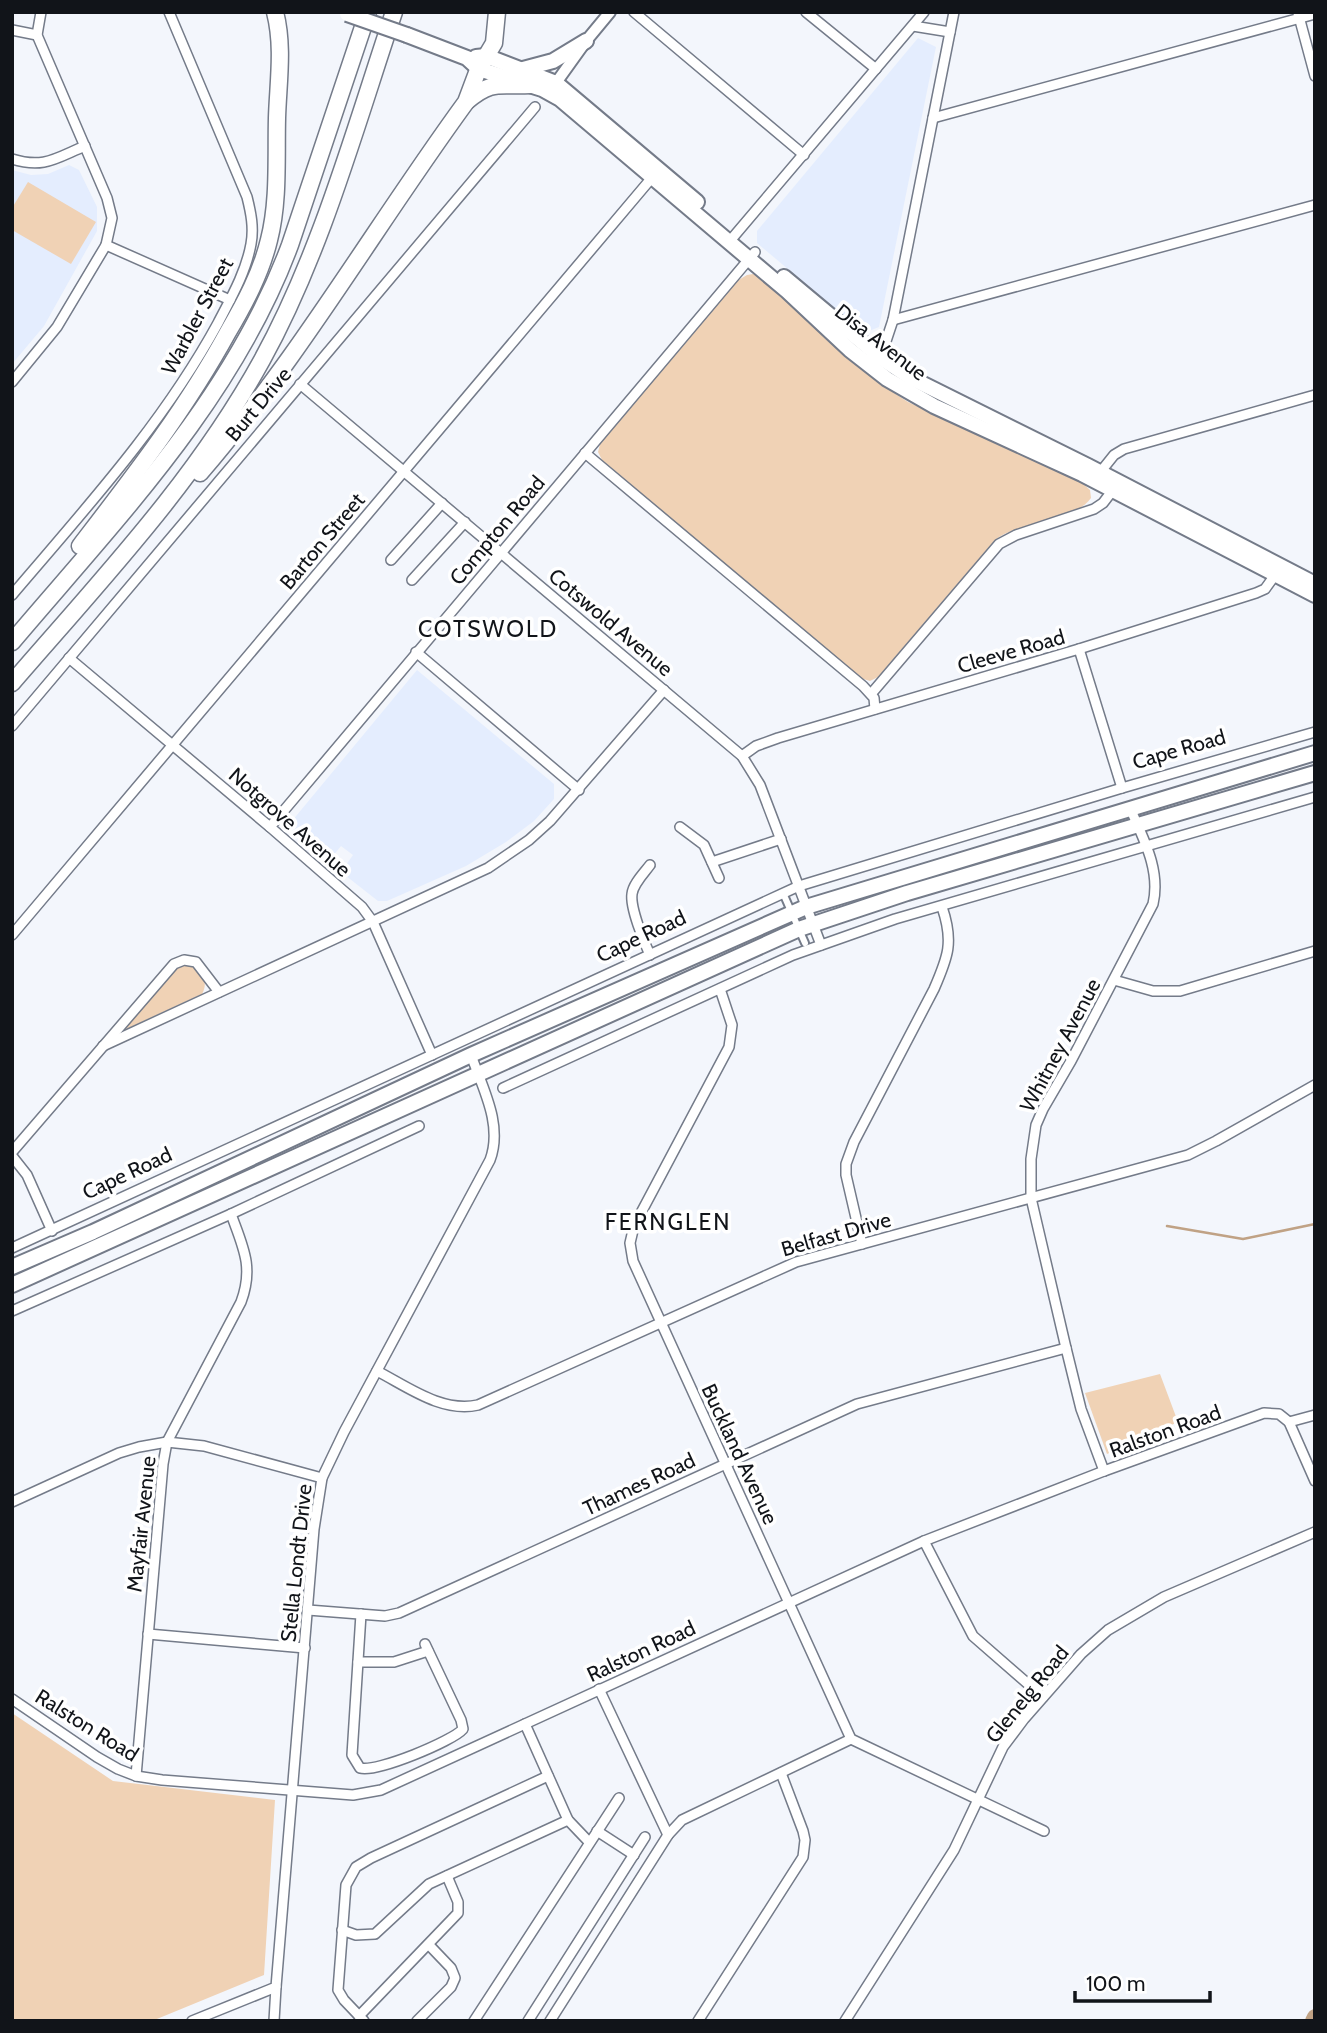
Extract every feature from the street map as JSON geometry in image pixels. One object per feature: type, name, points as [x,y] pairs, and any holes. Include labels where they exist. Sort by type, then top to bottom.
[{"type":"highway","points":[[275,12],[280,44]]},
{"type":"highway","points":[[12,640],[166,432],[218,351],[253,285],[267,248],[273,219],[280,44],[287,12]]},
{"type":"highway","points":[[12,640],[165,462],[204,408],[248,337],[290,244],[368,12]]},
{"type":"highway","points":[[12,683],[170,500],[245,389],[287,311],[314,245],[394,12]]},
{"type":"highway","points":[[466,102],[478,61],[496,38],[497,12]]},
{"type":"highway","points":[[170,500],[183,493],[264,394],[466,102],[478,92],[492,86],[530,85]]},
{"type":"main road","name":"Disa Avenue","points":[[345,13],[478,61],[530,85],[553,88]]},
{"type":"main road","points":[[523,69],[553,61],[586,41]]},
{"type":"main road","name":"Disa Avenue","points":[[478,61],[523,69],[553,88],[733,238],[877,363],[911,378],[1279,570],[1315,583]]},
{"type":"main road","name":"Disa Avenue","points":[[1279,570],[1315,595]]},
{"type":"main road","name":"Cape Road","points":[[12,1267],[471,1055],[806,907],[1315,753]]},
{"type":"main road","points":[[12,1285],[478,1075],[806,932],[907,893],[1315,773]]},
{"type":"main road","points":[[59,1247],[66,1262]]},
{"type":"street","points":[[12,382],[57,327],[106,245],[112,224],[111,209],[37,35],[41,12]]},
{"type":"street","name":"Warbler Street","points":[[12,595],[141,441],[185,379],[230,300],[246,265],[251,244],[250,209],[242,184],[169,12]]},
{"type":"street","points":[[553,88],[610,12]]},
{"type":"street","points":[[634,12],[804,155]]},
{"type":"street","points":[[806,12],[876,69]]},
{"type":"street","points":[[733,238],[925,12]]},
{"type":"street","points":[[877,363],[893,320],[954,12]]},
{"type":"street","points":[[933,118],[1298,15],[1315,14]]},
{"type":"street","points":[[1298,15],[1315,76]]},
{"type":"street","points":[[913,26],[950,32]]},
{"type":"street","points":[[12,30],[37,35]]},
{"type":"street","name":"Burt Drive","points":[[12,726],[535,107]]},
{"type":"street","points":[[12,159],[43,163],[85,146]]},
{"type":"street","name":"Barton Street","points":[[12,935],[655,173]]},
{"type":"street","points":[[893,320],[1315,205]]},
{"type":"street","points":[[106,245],[230,300]]},
{"type":"street","name":"Compton Road","points":[[271,827],[752,256]]},
{"type":"street","name":"Cotswold Avenue","points":[[300,384],[742,755],[760,785],[799,886],[806,907],[806,932],[821,945]]},
{"type":"street","points":[[1097,476],[1114,455],[1138,443],[1315,395]]},
{"type":"street","points":[[585,453],[871,694],[875,709]]},
{"type":"street","points":[[871,694],[999,544],[1016,535],[1088,512],[1103,503],[1116,486]]},
{"type":"street","points":[[391,560],[442,503]]},
{"type":"street","points":[[412,580],[465,522]]},
{"type":"street","name":"Cleeve Road","points":[[742,755],[763,743],[1256,593],[1265,589],[1279,570]]},
{"type":"street","points":[[1079,649],[1122,788]]},
{"type":"street","points":[[416,652],[579,790]]},
{"type":"street","name":"Notgrove Avenue","points":[[69,658],[362,907],[373,922],[432,1055]]},
{"type":"street","points":[[103,1046],[467,880],[499,862],[550,821],[664,690]]},
{"type":"street","name":"Cape Road","points":[[12,1248],[799,886],[1315,732]]},
{"type":"street","points":[[503,1088],[793,955],[895,919],[1315,797]]},
{"type":"street","name":"Whitney Avenue","points":[[1104,1471],[1081,1409],[1066,1348],[1031,1198],[1031,1159],[1036,1125],[1043,1109],[1153,904],[1156,882],[1146,847],[1130,808]]},
{"type":"street","points":[[680,827],[702,842],[719,878]]},
{"type":"street","points":[[712,862],[781,839]]},
{"type":"street","points":[[650,865],[634,888],[632,897],[639,931],[650,955]]},
{"type":"street","points":[[783,893],[792,914],[806,932]]},
{"type":"street","points":[[862,1244],[846,1175],[846,1164],[854,1142],[944,965],[950,941],[942,907]]},
{"type":"street","points":[[1114,980],[1153,991],[1180,991],[1315,951]]},
{"type":"street","points":[[52,1231],[27,1175],[12,1154],[169,968],[179,961],[196,962],[219,992]]},
{"type":"street","name":"Buckland Avenue","points":[[720,989],[732,1025],[729,1047],[631,1234],[630,1251],[724,1464],[851,1739]]},
{"type":"street","name":"Stella Londt Drive","points":[[274,2021],[314,1530],[322,1478],[494,1152],[492,1117],[471,1055]]},
{"type":"street","name":"Belfast Drive","points":[[377,1371],[444,1405],[469,1407],[780,1267],[1188,1155],[1315,1085]]},
{"type":"street","points":[[12,1311],[231,1214],[419,1126]]},
{"type":"street","name":"Mayfair Avenue","points":[[136,1776],[167,1442],[242,1302],[247,1283],[248,1263],[231,1214]]},
{"type":"street","name":"Thames Road","points":[[308,1610],[392,1616],[399,1614],[857,1404],[1066,1348]]},
{"type":"street","name":"Ralston Road","points":[[12,1699],[97,1757],[136,1776],[353,1795],[381,1790],[924,1541],[1264,1413],[1272,1412],[1287,1419],[1315,1415]]},
{"type":"street","points":[[1287,1419],[1315,1481]]},
{"type":"street","points":[[12,1502],[119,1453],[167,1442],[204,1446],[322,1478]]},
{"type":"street","name":"Glenelg Road","points":[[845,2021],[954,1850],[1003,1747],[1081,1654],[1108,1630],[1164,1597],[1315,1532]]},
{"type":"street","points":[[924,1541],[974,1636],[1043,1697]]},
{"type":"street","points":[[358,1662],[394,1662],[427,1648],[463,1728],[452,1737],[386,1766],[372,1769],[356,1765],[352,1755],[361,1614]]},
{"type":"street","points":[[148,1634],[304,1648]]},
{"type":"street","points":[[599,1689],[668,1835]]},
{"type":"street","points":[[525,1724],[568,1820],[589,1842]]},
{"type":"street","points":[[550,2021],[668,1835],[688,1816],[851,1739],[1044,1831]]},
{"type":"street","points":[[698,2021],[803,1857],[803,1831],[781,1773]]},
{"type":"street","points":[[447,1875],[459,1909],[454,1919],[362,2018],[338,1990],[346,1885],[356,1867],[548,1776]]},
{"type":"street","points":[[474,2021],[619,1798]]},
{"type":"street","points":[[341,1930],[356,1935],[376,1934],[425,1887],[568,1820]]},
{"type":"street","points":[[597,1831],[634,1855]]},
{"type":"street","points":[[528,2021],[645,1838]]},
{"type":"street","points":[[417,2021],[451,1987],[455,1978],[451,1968],[429,1945]]},
{"type":"street","points":[[192,2021],[276,1987]]},
{"type":"shaded area","points":[[918,38],[936,47],[879,327],[864,333],[757,243],[757,231]]},
{"type":"shaded area","points":[[69,165],[79,170],[97,207],[97,231],[44,326],[12,364],[12,170],[31,175],[48,174]]},
{"type":"shaded area","points":[[28,182],[96,222],[71,264],[12,230],[12,208]]},
{"type":"shaded area","points":[[753,274],[762,277],[854,362],[889,390],[908,402],[1080,481],[1090,490],[1091,498],[1073,512],[1018,529],[995,540],[878,677],[870,681],[860,678],[602,460],[598,452],[600,444],[737,281]]},
{"type":"shaded area","points":[[417,670],[554,784],[554,799],[534,821],[466,866],[387,901],[378,901],[341,872],[353,855],[341,846],[328,862],[287,827]]},
{"type":"shaded area","points":[[184,964],[202,974],[205,984],[202,994],[124,1030],[175,968]]},
{"type":"shaded area","points":[[1160,1374],[1178,1422],[1107,1454],[1085,1393]]},
{"type":"shaded area","points":[[12,1713],[113,1781],[275,1800],[264,1975],[152,2021],[12,2021]]},
{"type":"waterway","points":[[1167,1226],[1243,1239],[1315,1224]]},
{"type":"waterway","points":[[1313,2021],[1315,2017]]},
{"type":"district","name":"COTSWOLD","points":[[488,629]]},
{"type":"district","name":"FERNGLEN","points":[[668,1222]]}]
